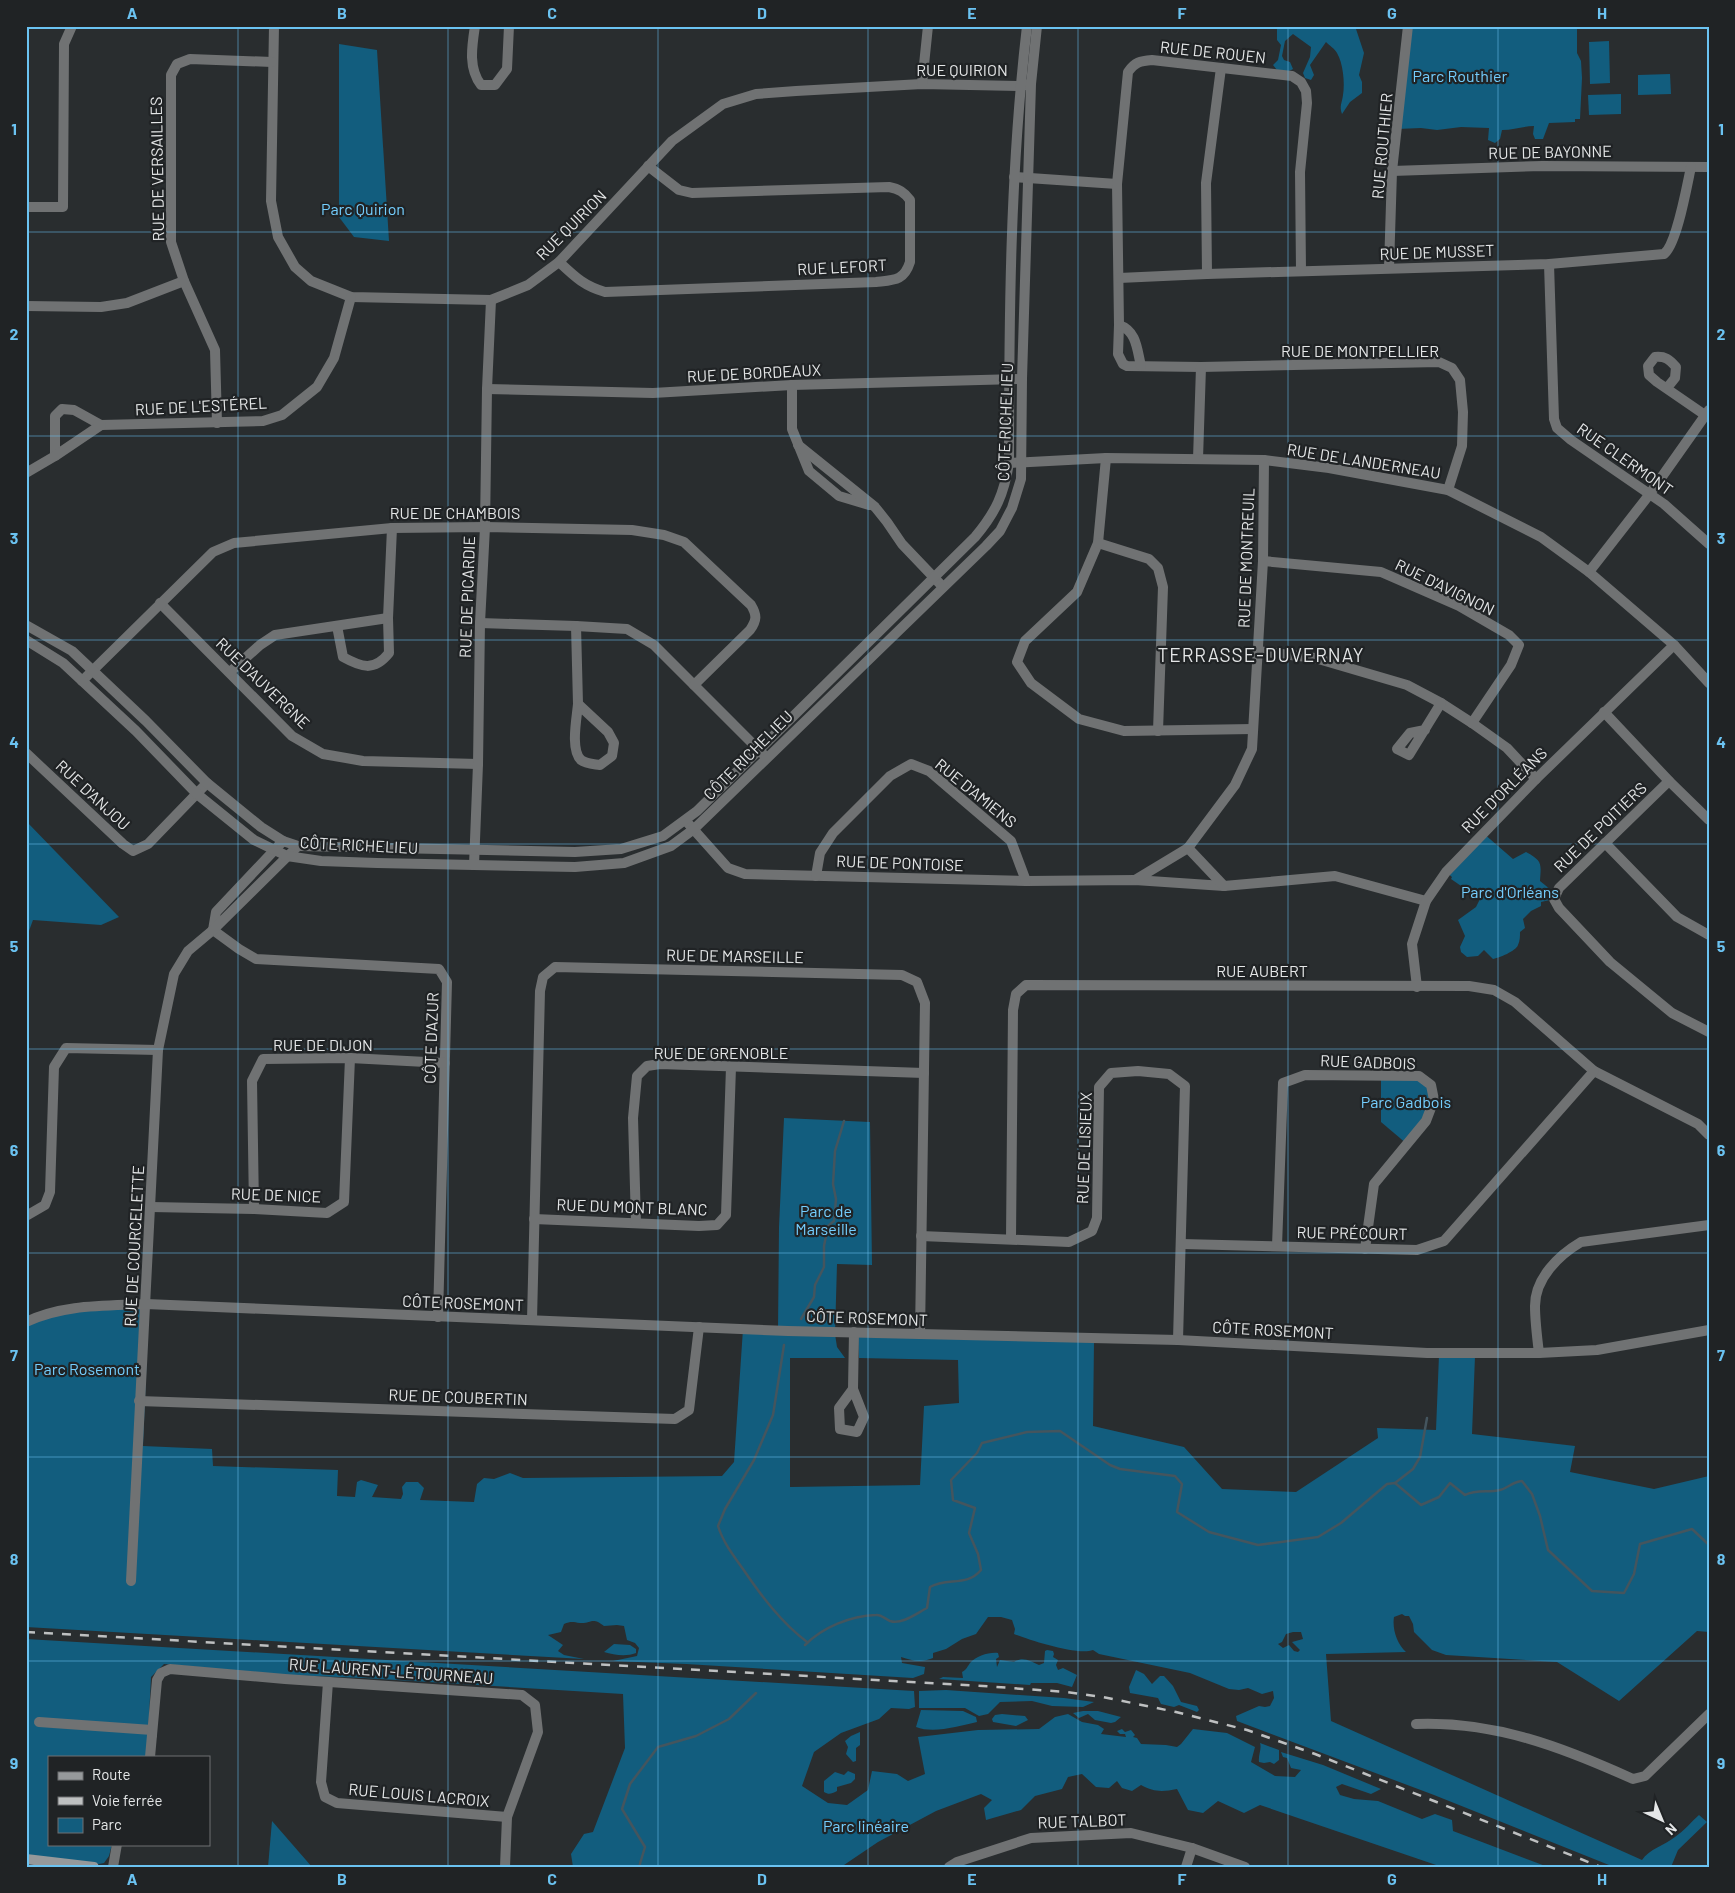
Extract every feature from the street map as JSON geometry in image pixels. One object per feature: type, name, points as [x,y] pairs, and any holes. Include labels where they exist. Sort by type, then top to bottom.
[{"type":"main road","points":[[26,1859],[94,1867]]},
{"type":"street","points":[[26,207],[63,207],[64,44],[72,26]]},
{"type":"street","name":"RUE QUIRION","points":[[274,26],[271,201],[278,237],[295,267],[311,281],[351,297],[491,300],[528,285],[559,262],[672,140],[723,104],[756,94],[922,84],[1026,85]]},
{"type":"street","points":[[474,26],[472,51],[474,76],[481,85],[495,85],[507,69],[509,26]]},
{"type":"street","points":[[922,84],[928,26]]},
{"type":"street","name":"CÔTE RICHELIEU","points":[[26,625],[72,651],[146,720],[208,783],[262,827],[283,840],[298,846],[575,852],[621,849],[663,836],[686,821],[763,754],[943,587],[1000,530],[1012,508],[1021,479],[1022,462],[1022,379],[1029,178],[1026,85],[1027,26]]},
{"type":"street","name":"CÔTE RICHELIEU","points":[[26,640],[63,663],[136,731],[197,794],[254,840],[287,856],[321,861],[575,867],[624,863],[671,846],[694,829],[763,754],[988,522],[1005,487],[1008,463],[1014,177],[1026,85],[1037,26]]},
{"type":"street","name":"RUE ROUTHIER","points":[[1389,268],[1392,171],[1408,26]]},
{"type":"street","name":"RUE DE VERSAILLES","points":[[217,422],[215,350],[184,280],[171,242],[170,75],[177,64],[190,59],[272,62]]},
{"type":"street","name":"RUE DE ROUEN","points":[[1140,366],[1127,366],[1119,359],[1118,354],[1117,184],[1128,72],[1133,65],[1140,61],[1152,60],[1292,76],[1301,82],[1306,91],[1307,103],[1300,172],[1302,271]]},
{"type":"street","points":[[1208,274],[1206,183],[1221,68]]},
{"type":"street","name":"RUE LEFORT","points":[[559,262],[577,280],[590,288],[605,292],[876,282],[900,278],[907,270],[910,262],[910,200],[905,193],[897,189],[889,187],[692,193],[679,190],[648,166]]},
{"type":"street","name":"RUE DE BAYONNE","points":[[1392,171],[1542,166],[1709,167]]},
{"type":"street","name":"RUE DE MUSSET","points":[[1119,278],[1549,264],[1664,254],[1672,245],[1691,167]]},
{"type":"street","points":[[1014,177],[1117,184]]},
{"type":"street","name":"RUE CLERMONT","points":[[1549,264],[1554,419],[1557,428],[1571,440],[1664,504],[1708,543]]},
{"type":"street","points":[[26,306],[101,307],[127,303],[184,280]]},
{"type":"street","name":"RUE DE L'ESTÉREL","points":[[101,425],[263,421],[282,415],[317,387],[334,358],[351,297]]},
{"type":"street","name":"RUE DE PICARDIE","points":[[474,865],[480,623],[485,527],[486,390],[491,300]]},
{"type":"street","points":[[1119,325],[1132,332],[1140,366]]},
{"type":"street","name":"RUE DE MONTPELLIER","points":[[1140,366],[1201,367],[1439,362],[1452,368],[1460,380],[1463,412],[1462,446],[1448,490]]},
{"type":"street","points":[[1198,459],[1201,367]]},
{"type":"street","name":"RUE DE BORDEAUX","points":[[486,390],[653,393],[792,385],[1022,379]]},
{"type":"street","points":[[792,385],[792,429],[798,445],[875,507],[902,544],[943,587]]},
{"type":"street","points":[[1589,572],[1650,495],[1707,412],[1667,388]]},
{"type":"street","points":[[26,473],[55,456],[101,425],[74,410],[62,409],[56,416],[55,456]]},
{"type":"street","points":[[1106,458],[1098,543],[1077,592],[1026,641],[1017,662],[1031,683],[1079,719],[1124,731],[1158,732],[1253,729]]},
{"type":"street","name":"RUE DE LANDERNEAU","points":[[1008,463],[1106,458],[1264,460],[1328,468],[1448,490],[1541,537],[1589,572],[1674,645],[1709,683]]},
{"type":"street","name":"RUE DE MONTREUIL","points":[[1188,848],[1235,785],[1252,749],[1263,561],[1264,460]]},
{"type":"street","name":"RUE DE CHAMBOIS","points":[[82,681],[212,552],[234,543],[392,528],[485,527],[632,530],[664,535],[684,542],[751,605],[756,613],[755,622],[750,630],[694,684]]},
{"type":"street","points":[[337,626],[343,657],[358,665],[373,665],[378,664],[389,654],[388,618],[392,528]]},
{"type":"street","points":[[1098,543],[1150,559],[1158,568],[1163,587],[1158,732]]},
{"type":"street","name":"RUE D'AVIGNON","points":[[1263,561],[1381,572],[1459,606],[1509,635],[1518,645],[1511,665],[1472,723]]},
{"type":"street","name":"RUE D'AUVERGNE","points":[[160,603],[292,736],[323,754],[363,761],[478,764]]},
{"type":"street","points":[[230,672],[260,645],[275,635],[388,618]]},
{"type":"street","points":[[480,623],[627,629],[654,646],[763,754]]},
{"type":"street","points":[[576,626],[578,704],[575,726],[576,750],[579,759],[587,763],[600,764],[612,756],[614,743],[608,732],[578,704]]},
{"type":"street","name":"RUE D'ORLÉANS","points":[[1417,987],[1412,944],[1426,902],[1451,866],[1536,779],[1674,645]]},
{"type":"street","points":[[1258,651],[1315,658],[1407,685],[1442,703],[1507,748],[1536,779]]},
{"type":"street","points":[[1425,730],[1442,703]]},
{"type":"street","points":[[1604,712],[1668,782],[1709,820]]},
{"type":"street","name":"RUE D'ANJOU","points":[[26,753],[123,844],[133,851],[148,844],[208,783]]},
{"type":"street","name":"RUE D'AMIENS","points":[[816,876],[820,853],[833,833],[890,776],[911,764],[929,771],[1011,841],[1026,881]]},
{"type":"street","name":"RUE DE POITIERS","points":[[1668,782],[1558,888],[1554,898],[1559,908],[1618,968],[1672,1013],[1709,1032]]},
{"type":"street","name":"RUE DE PONTOISE","points":[[686,821],[728,868],[745,874],[1026,881],[1135,880],[1224,886],[1335,876],[1426,902]]},
{"type":"street","points":[[213,930],[216,912],[283,840]]},
{"type":"street","points":[[1605,843],[1677,917],[1709,936]]},
{"type":"street","name":"RUE DE COURCELETTE","points":[[131,1582],[158,1050],[174,974],[188,951],[213,930],[298,846]]},
{"type":"street","points":[[1135,880],[1188,848],[1224,886]]},
{"type":"street","name":"CÔTE D'AZUR","points":[[213,930],[238,950],[256,959],[438,969],[447,982],[438,1317]]},
{"type":"street","name":"RUE DE MARSEILLE","points":[[532,1320],[540,992],[543,977],[555,968],[902,975],[917,982],[925,1003],[920,1334]]},
{"type":"street","name":"RUE AUBERT","points":[[1011,1239],[1013,1010],[1016,994],[1026,985],[1468,986],[1494,990],[1515,1002],[1594,1072],[1698,1124],[1709,1136]]},
{"type":"street","points":[[26,1216],[45,1205],[50,1192],[54,1067],[66,1048],[158,1050]]},
{"type":"street","name":"RUE DE DIJON","points":[[254,1209],[252,1081],[263,1059],[350,1058],[445,1063]]},
{"type":"street","name":"RUE DE NICE","points":[[151,1207],[254,1209],[327,1214],[344,1202],[350,1058]]},
{"type":"street","name":"RUE DE GRENOBLE","points":[[636,1223],[633,1118],[637,1076],[647,1066],[660,1064],[924,1073]]},
{"type":"street","name":"RUE DU MONT BLANC","points":[[534,1219],[699,1226],[717,1225],[726,1215],[732,1067]]},
{"type":"street","name":"RUE DE LISIEUX","points":[[921,1236],[1069,1242],[1092,1231],[1097,1218],[1099,1087],[1111,1073],[1138,1071],[1169,1074],[1185,1086],[1182,1244]]},
{"type":"street","name":"RUE PRÉCOURT","points":[[1182,1244],[1417,1250],[1444,1241],[1594,1072]]},
{"type":"street","name":"RUE GADBOIS","points":[[1277,1246],[1283,1082],[1305,1075],[1419,1076],[1431,1085],[1434,1100],[1426,1121],[1374,1184],[1365,1249]]},
{"type":"street","points":[[1539,1353],[1535,1304],[1540,1280],[1565,1252],[1581,1242],[1709,1225]]},
{"type":"street","points":[[1178,1340],[1182,1244]]},
{"type":"street","name":"CÔTE ROSEMONT","points":[[26,1322],[65,1309],[146,1304],[699,1328],[1178,1340],[1427,1354],[1539,1353],[1597,1350],[1709,1330]]},
{"type":"street","name":"RUE DE COUBERTIN","points":[[139,1401],[675,1420],[689,1410],[699,1328]]},
{"type":"street","points":[[853,1389],[854,1332]]},
{"type":"street","name":"RUE LAURENT-LÉTOURNEAU","points":[[150,1756],[156,1680],[161,1673],[170,1669],[522,1696],[535,1705],[538,1732],[507,1817],[504,1867]]},
{"type":"street","name":"RUE LOUIS LACROIX","points":[[328,1682],[321,1782],[325,1797],[337,1803],[507,1817]]},
{"type":"street","points":[[1416,1724],[1434,1723],[1511,1733],[1549,1744],[1633,1778],[1645,1776],[1709,1714]]},
{"type":"street","points":[[39,1722],[152,1730]]},
{"type":"street","name":"RUE TALBOT","points":[[949,1867],[957,1862],[1031,1838],[1131,1833],[1192,1848],[1246,1867]]},
{"type":"street","points":[[113,1867],[117,1846]]},
{"type":"street","points":[[1186,1867],[1192,1848]]},
{"type":"green space","points":[[1277,26],[1355,26],[1364,53],[1359,75],[1362,82],[1362,93],[1350,102],[1342,114],[1344,79],[1341,62],[1336,52],[1326,42],[1310,65],[1314,75],[1311,80],[1305,78],[1303,73],[1310,57],[1311,47],[1293,34],[1285,41],[1282,56],[1284,60],[1290,62],[1293,69],[1287,72],[1277,70],[1273,65],[1278,60],[1281,45],[1277,40]]},
{"type":"green space","name":"Parc Routhier","points":[[1408,26],[1577,26],[1577,53],[1581,61],[1582,78],[1580,119],[1575,119],[1575,122],[1549,123],[1543,139],[1535,139],[1533,134],[1534,126],[1502,130],[1500,139],[1495,143],[1488,140],[1489,128],[1397,129]]},
{"type":"green space","points":[[1609,41],[1610,83],[1590,84],[1589,42]]},
{"type":"green space","name":"Parc Quirion","points":[[339,44],[377,50],[389,241],[354,237],[339,217]]},
{"type":"green space","points":[[1670,74],[1671,94],[1638,95],[1638,75]]},
{"type":"green space","points":[[1621,94],[1621,114],[1589,115],[1588,95]]},
{"type":"green space","points":[[26,821],[119,917],[101,925],[33,920],[26,939]]},
{"type":"green space","name":"Parc d'Orléans","points":[[1483,833],[1513,859],[1526,852],[1535,858],[1540,864],[1540,881],[1556,894],[1554,899],[1541,902],[1541,906],[1531,911],[1523,919],[1525,928],[1520,932],[1517,947],[1507,954],[1493,959],[1484,950],[1478,956],[1467,957],[1461,952],[1460,947],[1465,936],[1458,920],[1476,907],[1480,899],[1451,879],[1452,877],[1446,872]]},
{"type":"green space","name":"Parc Gadbois","points":[[1381,1075],[1405,1075],[1431,1085],[1434,1100],[1407,1144],[1381,1122]]},
{"type":"green space","points":[[784,1118],[870,1122],[872,1265],[837,1264],[835,1334],[837,1347],[845,1358],[790,1358],[790,1487],[920,1485],[924,1406],[959,1403],[958,1360],[859,1358],[858,1334],[1094,1341],[1093,1426],[1184,1447],[1222,1489],[1296,1492],[1378,1438],[1377,1428],[1436,1430],[1439,1355],[1475,1356],[1472,1434],[1575,1446],[1570,1472],[1654,1489],[1709,1476],[1709,1632],[1697,1631],[1619,1701],[1557,1662],[1446,1655],[1432,1650],[1414,1632],[1409,1616],[1402,1614],[1394,1617],[1394,1626],[1398,1641],[1406,1652],[1326,1654],[1331,1721],[1642,1860],[1653,1850],[1678,1835],[1699,1815],[1707,1822],[1678,1850],[1671,1867],[1614,1867],[1434,1795],[1237,1721],[1236,1716],[1259,1706],[1270,1706],[1274,1698],[1273,1691],[1262,1694],[1248,1688],[1239,1690],[1229,1689],[1190,1673],[1099,1654],[1093,1650],[1077,1651],[1031,1640],[1014,1634],[1015,1629],[1012,1620],[1001,1617],[988,1617],[976,1634],[962,1639],[946,1649],[933,1653],[933,1658],[917,1661],[901,1657],[902,1663],[925,1667],[924,1674],[913,1678],[613,1661],[637,1656],[639,1648],[635,1643],[627,1640],[624,1626],[604,1626],[597,1621],[566,1623],[561,1632],[548,1635],[563,1645],[558,1651],[564,1655],[584,1659],[26,1627],[26,1324],[64,1311],[149,1304],[143,1446],[212,1449],[213,1466],[338,1470],[337,1496],[355,1497],[357,1482],[361,1480],[378,1485],[372,1497],[401,1499],[403,1494],[402,1487],[406,1482],[418,1482],[424,1488],[420,1500],[474,1502],[477,1484],[484,1478],[494,1479],[510,1473],[523,1478],[722,1476],[734,1462],[743,1329],[778,1331],[779,1227]],"holes":[[[1301,1632],[1303,1639],[1292,1642],[1300,1650],[1298,1652],[1294,1651],[1289,1645],[1283,1648],[1278,1644],[1282,1642],[1286,1634]]]},
{"type":"green space","name":"Parc linéaire","points":[[26,1639],[914,1691],[915,1707],[909,1709],[891,1708],[879,1719],[841,1733],[814,1752],[802,1786],[828,1803],[847,1805],[868,1790],[872,1771],[897,1774],[908,1781],[925,1774],[918,1737],[978,1730],[1039,1729],[1055,1717],[1068,1714],[1082,1722],[1098,1725],[1104,1729],[1101,1734],[1126,1737],[1125,1734],[1120,1734],[1117,1731],[1122,1729],[1125,1732],[1131,1730],[1135,1735],[1133,1737],[1137,1738],[1141,1744],[1177,1747],[1193,1729],[1227,1733],[1255,1747],[1251,1762],[1275,1776],[1295,1777],[1301,1770],[1291,1768],[1287,1758],[1283,1757],[1281,1752],[1323,1765],[1381,1789],[1371,1794],[1342,1784],[1336,1787],[1340,1795],[1354,1799],[1378,1801],[1422,1819],[1435,1814],[1452,1820],[1453,1831],[1548,1867],[1442,1867],[1260,1805],[1244,1813],[1218,1801],[1203,1813],[1188,1810],[1177,1789],[1158,1791],[1141,1785],[1132,1791],[1122,1788],[1117,1781],[1109,1788],[1096,1787],[1082,1774],[1068,1777],[1062,1789],[1035,1796],[1021,1810],[986,1820],[984,1808],[992,1800],[981,1794],[936,1811],[878,1842],[841,1867],[573,1867],[571,1854],[584,1834],[593,1832],[625,1748],[623,1694],[288,1675],[164,1664],[151,1677],[147,1756],[48,1756],[48,1846],[112,1846],[109,1856],[104,1863],[99,1864],[26,1855]]},
{"type":"green space","points":[[614,1644],[630,1645],[636,1649],[636,1653],[620,1655],[604,1652]]},
{"type":"green space","points":[[1045,1651],[1053,1651],[1053,1657],[1058,1660],[1056,1665],[1058,1670],[1063,1668],[1077,1675],[1072,1687],[1057,1683],[1031,1683],[1030,1685],[939,1679],[943,1677],[963,1678],[962,1672],[970,1663],[979,1656],[991,1653],[998,1653],[999,1657],[996,1659],[997,1667],[1000,1660],[1014,1662],[1023,1659],[1039,1665],[1044,1663]]},
{"type":"green space","points":[[1136,1670],[1144,1674],[1152,1684],[1160,1676],[1164,1676],[1173,1686],[1181,1702],[1197,1706],[1199,1710],[1197,1712],[1179,1705],[1174,1707],[1161,1704],[1158,1698],[1130,1693],[1129,1687]]},
{"type":"green space","points":[[946,1690],[1064,1698],[1094,1702],[1083,1707],[1052,1706],[1032,1701],[1000,1702],[988,1714],[979,1716],[965,1708],[919,1708],[919,1691]]},
{"type":"green space","points":[[921,1710],[963,1711],[976,1717],[977,1722],[946,1729],[923,1729],[916,1727]]},
{"type":"green space","points":[[1098,1711],[1121,1717],[1111,1723],[1095,1720],[1088,1714],[1079,1718],[1073,1713]]},
{"type":"green space","points":[[995,1715],[1025,1716],[1028,1720],[1016,1726],[993,1722],[992,1719]]},
{"type":"green space","points":[[860,1732],[860,1745],[856,1748],[856,1761],[853,1762],[846,1754],[848,1747],[845,1741]]},
{"type":"green space","points":[[1260,1743],[1279,1750],[1279,1760],[1274,1764],[1259,1762]]},
{"type":"green space","points":[[848,1771],[855,1774],[855,1779],[851,1783],[837,1787],[837,1791],[832,1793],[827,1794],[824,1792],[824,1781],[835,1772],[844,1775]]},
{"type":"green space","points":[[272,1821],[312,1867],[268,1867]]},
{"type":"waterway","points":[[801,1319],[814,1297],[815,1285],[824,1267],[824,1246],[828,1226],[834,1221],[836,1199],[833,1184],[835,1151],[844,1121]]},
{"type":"waterway","points":[[784,1345],[773,1415],[754,1460],[725,1509],[718,1526],[729,1548],[765,1599],[780,1617],[807,1642]]},
{"type":"waterway","points":[[1395,1483],[1413,1469],[1420,1457],[1427,1418]]},
{"type":"waterway","points":[[805,1645],[820,1633],[847,1620],[878,1615],[895,1622],[909,1618],[927,1608],[930,1587],[936,1584],[970,1578],[981,1570],[978,1554],[969,1533],[975,1508],[953,1500],[951,1480],[977,1453],[982,1443],[1027,1432],[1060,1431],[1110,1465],[1120,1469],[1175,1476],[1182,1484],[1177,1512],[1209,1532],[1258,1545],[1318,1537],[1341,1523],[1387,1484],[1395,1483],[1421,1505],[1439,1497],[1450,1483],[1465,1495],[1474,1492],[1500,1490],[1522,1481],[1532,1494],[1540,1516],[1548,1550],[1592,1591],[1624,1593],[1634,1574],[1640,1544],[1692,1529],[1709,1545]]},
{"type":"waterway","points":[[639,1867],[645,1847],[622,1809],[630,1784],[658,1747],[696,1736],[729,1719],[756,1693]]},
{"type":"railway","points":[[26,1632],[983,1686],[1066,1692],[1103,1697],[1176,1712],[1247,1730],[1315,1754],[1601,1867]]},
{"type":"district","name":"TERRASSE-DUVERNAY","points":[[1261,655]]},
{"type":"park label","name":"Parc de Marseille","points":[[826,1220]]},
{"type":"park label","name":"Parc Rosemont","points":[[87,1369]]}]
